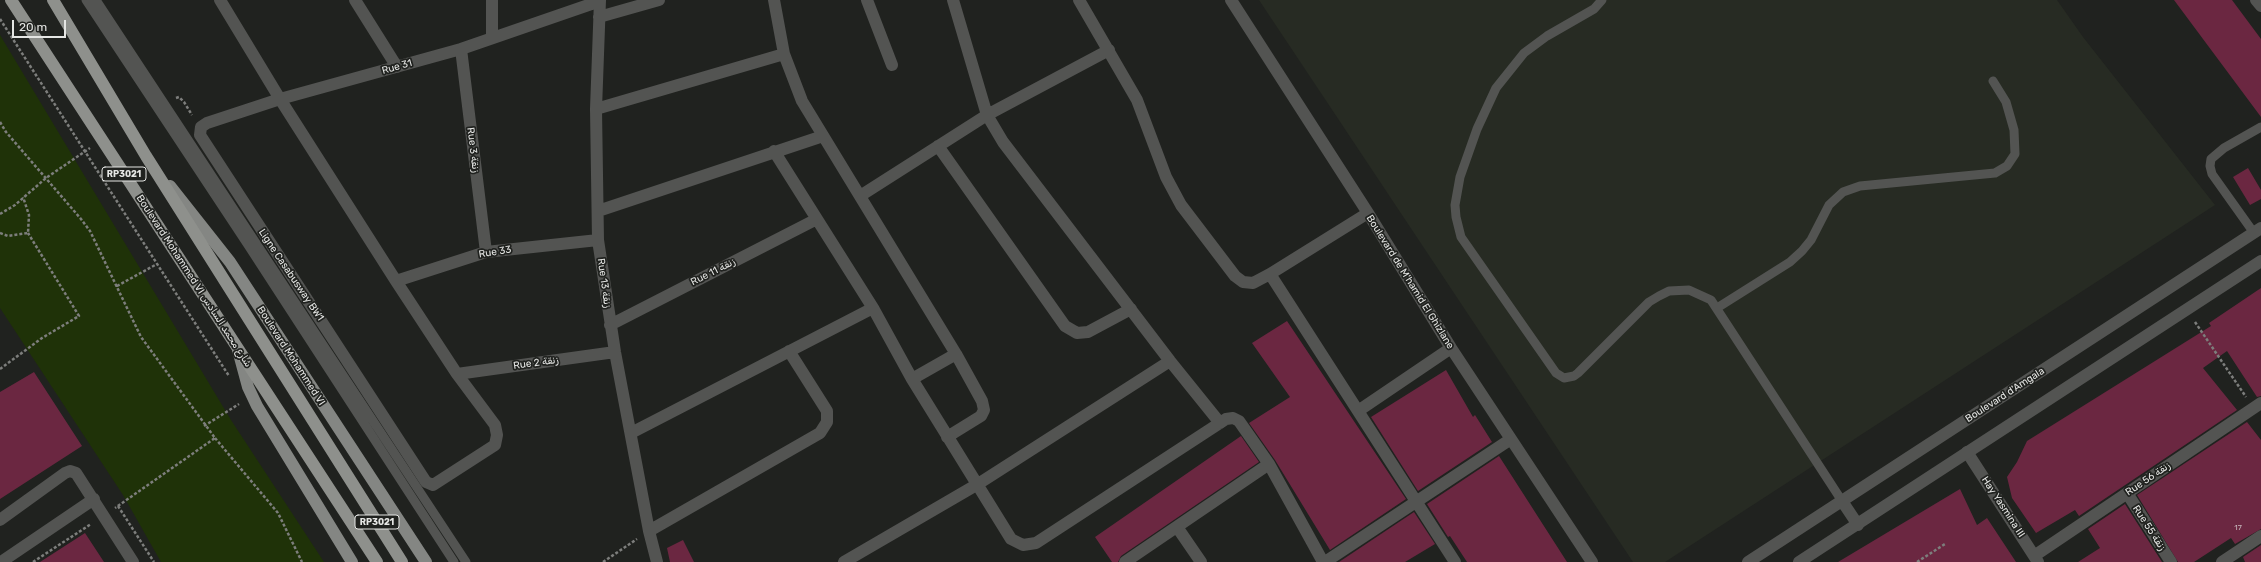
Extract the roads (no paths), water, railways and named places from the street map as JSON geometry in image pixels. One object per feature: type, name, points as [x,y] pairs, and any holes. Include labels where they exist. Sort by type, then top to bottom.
[{"type":"highway","name":"Boulevard Mohammed VI شارع محمد السادس","points":[[11,0],[377,562]]},
{"type":"highway","name":"RP3021","points":[[53,0],[146,156],[402,562]]},
{"type":"main road","name":"Boulevard Mohammed VI","points":[[146,156],[230,262],[426,562]]},
{"type":"main road","points":[[238,348],[248,388],[257,406],[352,562]]},
{"type":"street","points":[[220,0],[280,99],[457,374]]},
{"type":"street","points":[[356,0],[397,67]]},
{"type":"street","points":[[492,0],[492,36]]},
{"type":"street","points":[[599,17],[659,0]]},
{"type":"street","points":[[774,0],[784,54],[802,101],[956,354],[982,401],[984,410],[981,416],[947,436]]},
{"type":"street","points":[[867,0],[892,65]]},
{"type":"street","points":[[953,0],[987,115],[1003,142],[1170,361],[1220,423]]},
{"type":"street","points":[[1079,0],[1137,100],[1166,177],[1181,205],[1235,276],[1243,282],[1253,282],[1270,274],[1368,213]]},
{"type":"street","name":"Boulevard de M'hamid El Ghizlane","points":[[1231,0],[1368,213],[1451,348],[1592,562]]},
{"type":"street","points":[[2256,0],[2261,6]]},
{"type":"street","name":"Rue 31","points":[[457,374],[495,425],[497,435],[495,445],[435,484],[430,485],[426,482],[200,135],[201,127],[207,123],[280,99],[461,49],[492,36],[600,1]]},
{"type":"street","name":"Rue 13 زنقة","points":[[600,1],[596,109],[598,240],[610,325],[649,531],[657,562]]},
{"type":"street","name":"Rue 3 زنقة","points":[[461,49],[486,252]]},
{"type":"street","points":[[860,196],[987,115],[1109,50]]},
{"type":"street","points":[[596,109],[784,54]]},
{"type":"street","points":[[598,211],[774,151],[823,136]]},
{"type":"street","points":[[938,146],[1065,326],[1077,333],[1088,332],[1131,309]]},
{"type":"street","points":[[774,151],[815,220],[873,308],[912,379],[1011,539],[1023,545],[1031,545],[1226,419],[1240,421],[1269,464],[1324,562],[1511,439]]},
{"type":"street","name":"Rue 11 زنقة","points":[[610,325],[815,220]]},
{"type":"street","name":"Boulevard d'Amgala","points":[[1748,562],[2257,230]]},
{"type":"street","name":"Rue 33","points":[[396,281],[486,252],[598,240]]},
{"type":"street","points":[[1799,562],[1858,525],[1967,452],[2261,261]]},
{"type":"street","points":[[1270,274],[1455,562]]},
{"type":"street","points":[[631,433],[873,308]]},
{"type":"street","points":[[1358,411],[1451,348]]},
{"type":"street","points":[[649,531],[820,433],[827,422],[827,411],[790,351]]},
{"type":"street","name":"Rue 2 زنقة","points":[[457,374],[615,352]]},
{"type":"street","points":[[912,379],[956,354]]},
{"type":"street","points":[[844,562],[978,484],[1170,361]]},
{"type":"street","name":"Rue 56 زنقة","points":[[2036,559],[2127,493],[2257,405]]},
{"type":"street","name":"Hay Yasmina III","points":[[1967,452],[2036,559]]},
{"type":"street","points":[[1125,562],[1269,464]]},
{"type":"street","points":[[0,520],[65,473],[70,471],[76,473],[133,562]]},
{"type":"street","name":"Rue 55 زنقة","points":[[2127,493],[2171,562]]},
{"type":"street","points":[[1,562],[94,499]]},
{"type":"street","points":[[1842,501],[1858,525]]},
{"type":"street","points":[[1177,527],[1201,562]]},
{"type":"street","points":[[2222,562],[2261,536]]},
{"type":"lane","name":"Ligne Casabusway BW1","points":[[86,0],[257,258],[454,562]]},
{"type":"lane","name":"Ligne Casabusway BW1","points":[[96,0],[466,562]]},
{"type":"lane","points":[[1602,0],[1594,9],[1547,36],[1524,53],[1496,88],[1477,129],[1460,177],[1455,206],[1461,237],[1556,373],[1564,378],[1574,376],[1649,302],[1668,291],[1679,290],[1697,292],[1712,300],[1842,501]]},
{"type":"lane","points":[[1717,308],[1790,262],[1802,251],[1811,240],[1829,205],[1843,192],[1860,186],[1996,173],[2007,166],[2015,154],[2014,130],[2006,102],[1993,81]]},
{"type":"lane","points":[[2257,230],[2212,174],[2210,166],[2211,158],[2224,148],[2261,127]]}]
